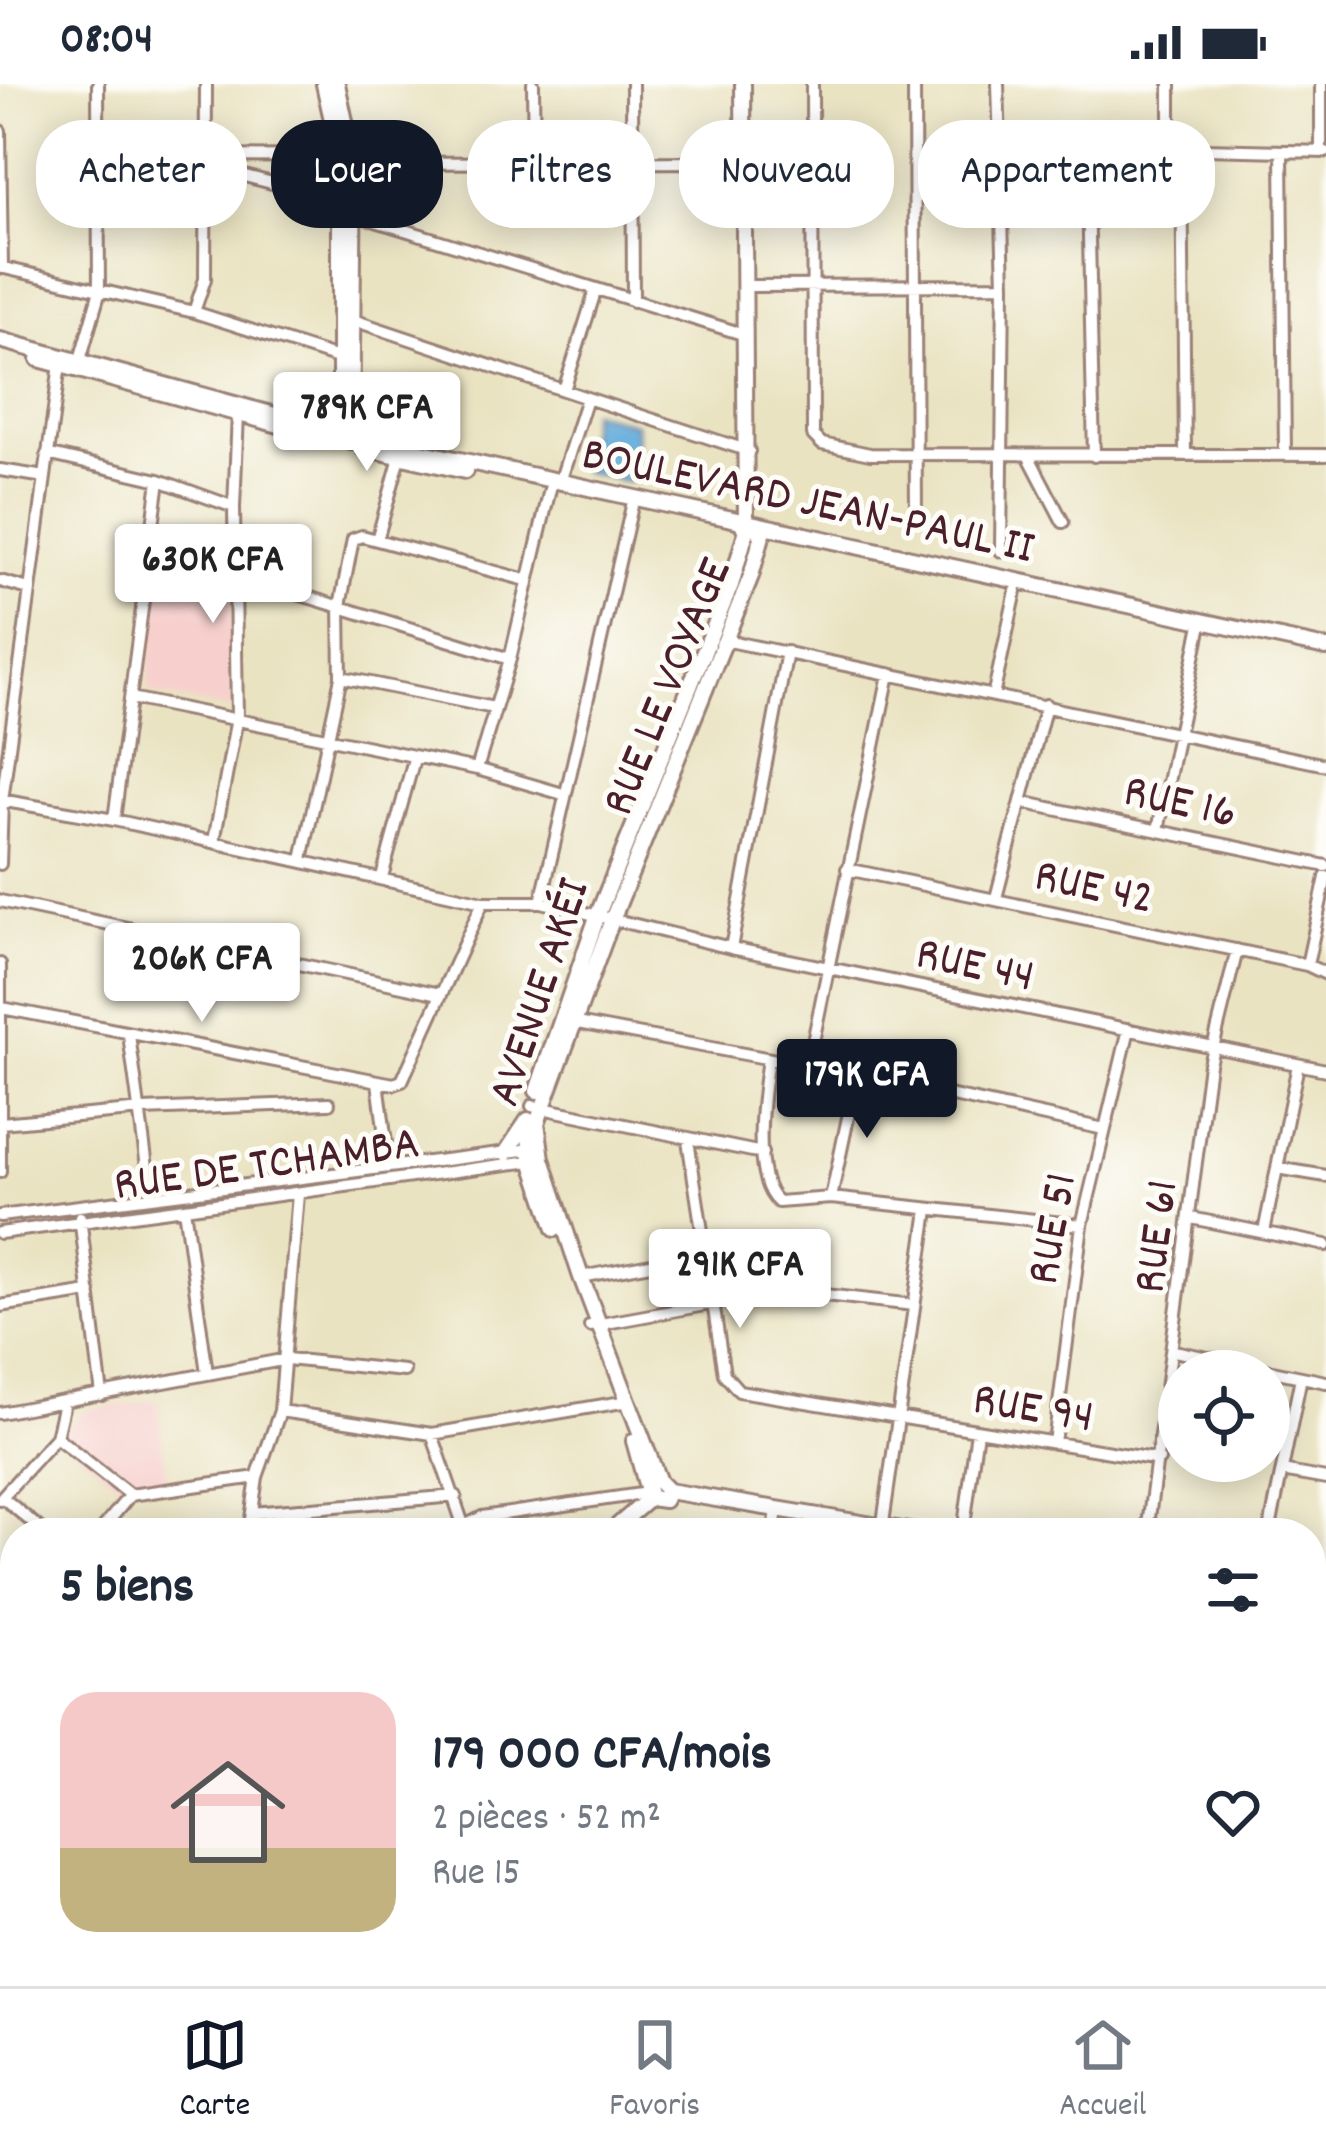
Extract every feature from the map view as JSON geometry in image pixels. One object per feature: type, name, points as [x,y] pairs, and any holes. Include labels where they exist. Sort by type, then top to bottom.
[{"type":"main road","points":[[324,84],[335,120]]},
{"type":"main road","points":[[337,84],[342,120]]},
{"type":"main road","name":"AVENUE AKÉI","points":[[743,84],[743,120]]},
{"type":"main road","points":[[343,228],[348,362],[344,437]]},
{"type":"main road","points":[[348,362],[352,228]]},
{"type":"main road","name":"AVENUE AKÉI","points":[[605,917],[751,529],[745,228]]},
{"type":"main road","name":"BOULEVARD JEAN-PAUL II","points":[[0,340],[80,359],[400,457],[555,486],[1016,591],[1326,652]]},
{"type":"main road","name":"BOULEVARD JEAN-PAUL II","points":[[0,349],[238,414],[1326,652]]},
{"type":"main road","name":"RUE LE VOYAGE","points":[[655,1490],[535,1155],[533,1112],[605,917],[724,640],[751,529]]},
{"type":"main road","points":[[506,1154],[533,1112]]},
{"type":"main road","name":"AVENUE AKÉI","points":[[535,1155],[594,1325]]},
{"type":"main road","points":[[625,1518],[655,1490],[825,1518]]},
{"type":"street","points":[[98,84],[98,120]]},
{"type":"street","points":[[206,84],[206,120]]},
{"type":"street","points":[[533,84],[533,120]]},
{"type":"street","points":[[632,84],[632,120]]},
{"type":"street","points":[[812,84],[816,440],[870,454],[1326,454]]},
{"type":"street","points":[[914,84],[916,517]]},
{"type":"street","points":[[998,84],[999,120]]},
{"type":"street","points":[[1170,84],[1173,120]]},
{"type":"street","points":[[1215,151],[1323,152],[1322,84]]},
{"type":"street","points":[[0,131],[1,267],[99,294],[194,312],[348,362]]},
{"type":"street","points":[[1282,152],[1285,453]]},
{"type":"street","points":[[80,359],[99,294],[99,228]]},
{"type":"street","points":[[194,312],[205,279],[205,228]]},
{"type":"street","points":[[396,228],[746,335]]},
{"type":"street","points":[[633,228],[633,301]]},
{"type":"street","points":[[1001,551],[1002,228]]},
{"type":"street","points":[[1089,228],[1094,457]]},
{"type":"street","points":[[1178,228],[1185,455]]},
{"type":"street","points":[[745,286],[1004,285]]},
{"type":"street","points":[[564,390],[596,292]]},
{"type":"street","points":[[352,320],[749,451]]},
{"type":"street","points":[[0,864],[1,801],[60,364]]},
{"type":"street","points":[[477,769],[510,659],[526,580],[587,398]]},
{"type":"street","points":[[214,841],[237,718],[234,507],[238,414]]},
{"type":"street","points":[[47,454],[159,480],[234,507]]},
{"type":"street","points":[[376,540],[400,457]]},
{"type":"street","points":[[1029,457],[1063,522]]},
{"type":"street","points":[[0,470],[45,477]]},
{"type":"street","points":[[114,820],[159,480]]},
{"type":"street","points":[[541,902],[632,506]]},
{"type":"street","points":[[302,860],[340,677],[340,606],[351,542],[359,536],[526,580]]},
{"type":"street","points":[[236,575],[510,659]]},
{"type":"street","points":[[0,580],[29,589]]},
{"type":"street","points":[[994,692],[1016,591]]},
{"type":"street","points":[[1158,830],[1200,629]]},
{"type":"street","points":[[724,640],[994,692],[1177,736],[1326,765]]},
{"type":"street","points":[[730,948],[788,652]]},
{"type":"street","points":[[808,1066],[889,674]]},
{"type":"street","points":[[340,677],[494,708]]},
{"type":"street","points":[[131,698],[477,769],[563,794]]},
{"type":"street","points":[[996,898],[1046,705]]},
{"type":"street","points":[[382,877],[414,759]]},
{"type":"street","name":"RUE 44","points":[[1,801],[114,820],[483,902],[541,902],[730,948],[1326,1070]]},
{"type":"street","name":"RUE 16","points":[[1021,802],[1326,866]]},
{"type":"street","name":"RUE 42","points":[[847,869],[1306,965],[1326,974]]},
{"type":"street","points":[[1306,965],[1326,877]]},
{"type":"street","points":[[0,901],[440,994]]},
{"type":"street","points":[[2,1008],[378,1082],[403,1081],[483,902]]},
{"type":"street","name":"RUE 61","points":[[1174,1350],[1214,1046],[1237,950]]},
{"type":"street","points":[[0,964],[0,1172]]},
{"type":"street","points":[[566,1021],[1104,1129]]},
{"type":"street","name":"RUE 51","points":[[1054,1443],[1082,1225],[1129,1029]]},
{"type":"street","points":[[130,1035],[151,1196]]},
{"type":"street","points":[[768,1058],[762,1153],[769,1192],[784,1203],[831,1198],[1082,1225]]},
{"type":"street","points":[[1264,1232],[1298,1065]]},
{"type":"street","points":[[831,1198],[857,1076]]},
{"type":"street","points":[[378,1082],[389,1166]]},
{"type":"street","points":[[1,1123],[142,1110],[329,1103]]},
{"type":"street","points":[[533,1112],[762,1153]]},
{"type":"street","name":"RUE 94","points":[[688,1140],[724,1374],[739,1391],[1158,1460]]},
{"type":"street","name":"RUE DE TCHAMBA","points":[[0,1216],[389,1166],[535,1155]]},
{"type":"street","name":"RUE DE TCHAMBA","points":[[0,1233],[298,1196],[535,1155]]},
{"type":"street","points":[[1277,1168],[1326,1176]]},
{"type":"street","points":[[252,1518],[256,1477],[280,1411],[299,1178]]},
{"type":"street","points":[[80,1208],[102,1395]]},
{"type":"street","points":[[184,1208],[206,1373]]},
{"type":"street","points":[[884,1518],[928,1210]]},
{"type":"street","points":[[1191,1218],[1326,1245]]},
{"type":"street","points":[[581,1277],[704,1254]]},
{"type":"street","points":[[0,1306],[90,1292]]},
{"type":"street","points":[[594,1325],[798,1292],[914,1305]]},
{"type":"street","points":[[0,1413],[287,1359],[404,1371]]},
{"type":"street","points":[[1290,1375],[1326,1382]]},
{"type":"street","points":[[1290,1431],[1301,1377]]},
{"type":"street","points":[[280,1411],[432,1434],[623,1402]]},
{"type":"street","points":[[26,1518],[1,1498],[56,1437],[64,1403]]},
{"type":"street","points":[[965,1518],[977,1431]]},
{"type":"street","points":[[432,1434],[462,1518]]},
{"type":"street","points":[[56,1437],[130,1495]]},
{"type":"street","name":"RUE 61","points":[[1149,1518],[1158,1466]]},
{"type":"street","points":[[1290,1472],[1326,1479]]},
{"type":"street","points":[[111,1518],[130,1495],[256,1477]]},
{"type":"street","points":[[1272,1518],[1280,1482]]},
{"type":"street","points":[[481,1518],[655,1490]]},
{"type":"street","points":[[253,1513],[456,1496]]},
{"type":"street","points":[[776,1518],[778,1508]]},
{"type":"shaded area","points":[[157,565],[233,586],[232,710],[148,692]]},
{"type":"shaded area","points":[[157,1400],[167,1479],[124,1488],[59,1437],[86,1410]]},
{"type":"water","points":[[591,411],[636,424],[637,479],[628,482],[583,471]]}]
